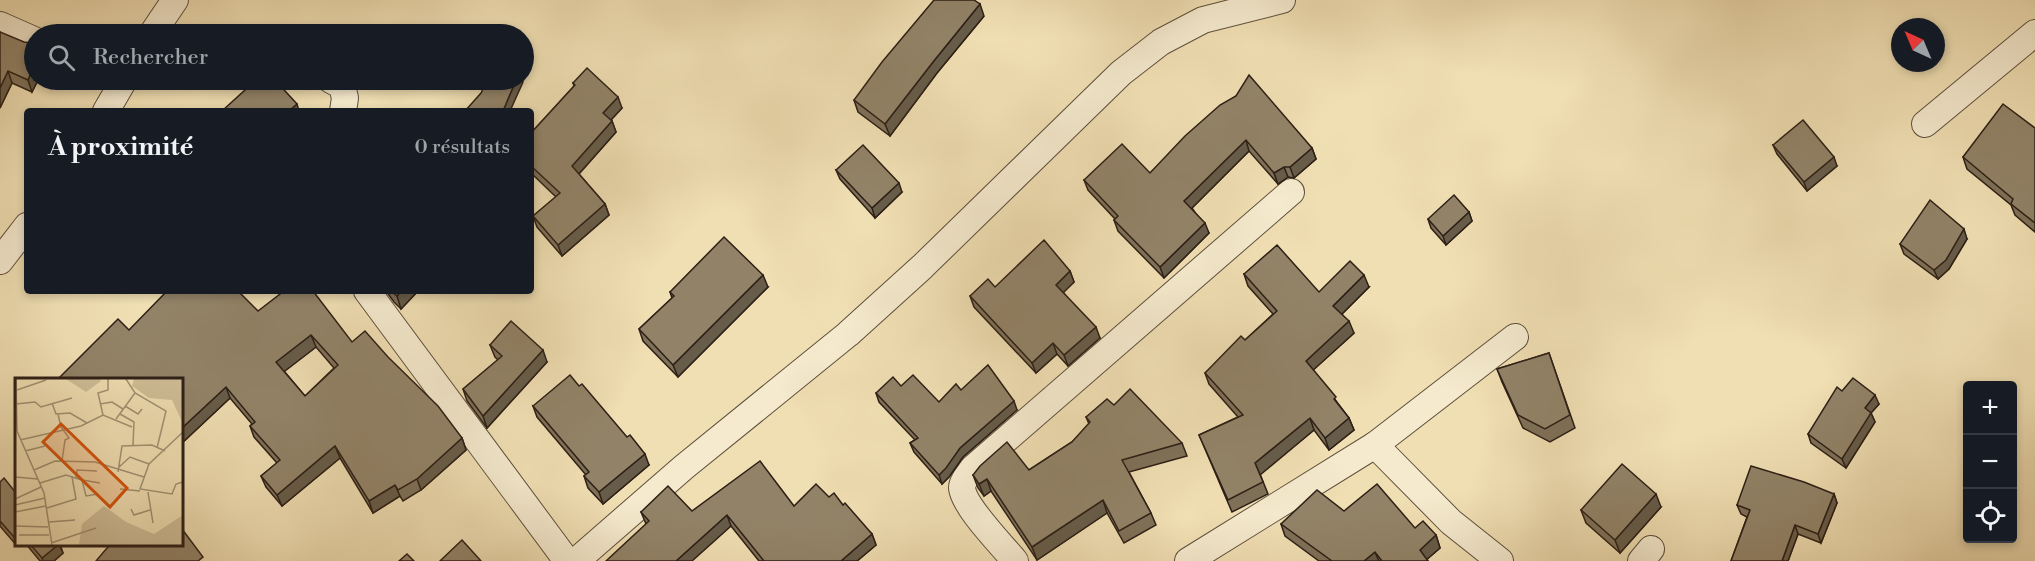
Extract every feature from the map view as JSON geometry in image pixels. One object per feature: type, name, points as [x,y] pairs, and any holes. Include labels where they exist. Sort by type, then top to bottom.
[{"type":"street","points":[[159,24],[175,0]]},
{"type":"street","points":[[576,561],[684,467],[848,334],[922,267],[1137,60],[1161,42],[1203,20],[1282,0]]},
{"type":"street","points":[[0,25],[24,36]]},
{"type":"street","points":[[1925,124],[2035,33]]},
{"type":"street","points":[[108,108],[118,90]]},
{"type":"street","points":[[343,90],[343,108]]},
{"type":"street","points":[[1015,561],[969,506],[962,488],[964,480],[982,460],[1292,192]]},
{"type":"street","points":[[0,261],[24,230]]},
{"type":"street","points":[[369,294],[567,561]]},
{"type":"street","points":[[1188,561],[1375,445],[1515,337]]},
{"type":"street","points":[[1375,445],[1451,522],[1500,561]]},
{"type":"building","points":[[934,0],[974,0],[980,4],[885,124],[854,100],[882,62]]},
{"type":"building","points":[[0,32],[24,42],[24,78],[8,71],[0,88]]},
{"type":"building","points":[[587,68],[618,97],[603,113],[612,121],[572,166],[605,204],[558,245],[534,217],[560,193],[534,169],[534,130],[575,85],[573,83]]},
{"type":"building","points":[[1249,75],[1312,148],[1290,167],[1284,167],[1274,173],[1246,140],[1184,201],[1205,223],[1160,267],[1114,220],[1118,216],[1084,180],[1122,144],[1150,173],[1185,136],[1220,105],[1236,96]]},
{"type":"building","points":[[245,90],[284,90],[297,104],[292,108],[225,108]]},
{"type":"building","points":[[482,90],[512,90],[504,108],[468,108]]},
{"type":"building","points":[[2003,104],[2035,128],[2035,223],[2011,204],[2013,199],[1963,157]]},
{"type":"building","points":[[1803,120],[1834,157],[1804,182],[1773,145]]},
{"type":"building","points":[[863,145],[899,183],[872,208],[836,170]]},
{"type":"building","points":[[1454,195],[1469,212],[1443,236],[1428,219]]},
{"type":"building","points":[[1930,200],[1964,229],[1946,260],[1934,270],[1900,244]]},
{"type":"building","points":[[724,237],[763,275],[673,365],[639,329],[674,296],[670,292]]},
{"type":"building","points":[[1044,240],[1070,271],[1056,285],[1096,327],[1064,355],[1053,343],[1032,363],[970,296],[988,279],[995,287]]},
{"type":"building","points":[[1277,245],[1319,292],[1350,261],[1364,275],[1333,306],[1349,321],[1306,361],[1336,397],[1334,399],[1349,418],[1325,438],[1310,418],[1255,463],[1263,482],[1228,500],[1199,435],[1243,415],[1205,373],[1241,336],[1245,340],[1277,311],[1244,274]]},
{"type":"building","points":[[164,294],[241,294],[258,311],[280,294],[315,294],[352,342],[365,331],[438,406],[462,438],[417,479],[398,490],[395,485],[369,501],[335,446],[277,495],[261,476],[280,460],[250,426],[255,422],[226,387],[183,427],[183,378],[59,378],[118,319],[129,330]],"holes":[[[311,335],[338,365],[305,396],[276,362]]]},
{"type":"building","points":[[511,321],[543,350],[483,416],[463,389],[502,356],[490,345]]},
{"type":"building","points":[[1549,353],[1570,415],[1545,429],[1518,415],[1497,369]]},
{"type":"building","points":[[988,365],[1014,401],[960,448],[939,475],[910,443],[918,438],[876,393],[893,377],[901,386],[913,375],[939,402],[956,384],[961,390]]},
{"type":"building","points":[[570,375],[579,386],[582,384],[627,437],[630,435],[645,454],[599,492],[584,476],[589,472],[533,406]]},
{"type":"building","points":[[1853,378],[1875,395],[1865,408],[1871,413],[1842,459],[1808,434],[1837,387],[1842,391]]},
{"type":"building","points":[[1130,389],[1182,443],[1122,460],[1151,513],[1119,531],[1103,500],[1032,547],[987,479],[979,484],[973,475],[1007,442],[1029,470],[1072,442],[1090,422],[1086,417],[1107,399],[1114,405]]},
{"type":"building","points":[[760,461],[794,506],[816,484],[829,497],[834,493],[872,534],[841,561],[764,561],[727,515],[676,561],[606,561],[649,521],[641,512],[668,486],[692,511]]},
{"type":"building","points":[[1622,464],[1656,494],[1615,540],[1581,510]]},
{"type":"building","points":[[1751,466],[1834,494],[1818,534],[1795,525],[1782,561],[1731,561],[1750,510],[1737,505]]},
{"type":"building","points":[[4,478],[15,492],[14,537],[0,521],[0,482]]},
{"type":"building","points":[[1377,484],[1415,528],[1423,521],[1436,535],[1420,550],[1428,561],[1382,561],[1375,552],[1364,561],[1332,561],[1281,524],[1317,490],[1344,511]]},
{"type":"building","points":[[183,530],[203,557],[198,561],[96,561],[110,546],[183,546]]},
{"type":"building","points":[[462,540],[481,561],[440,561]]},
{"type":"building","points":[[32,546],[57,546],[42,558]]},
{"type":"building","points":[[407,554],[414,561],[399,561]]}]
